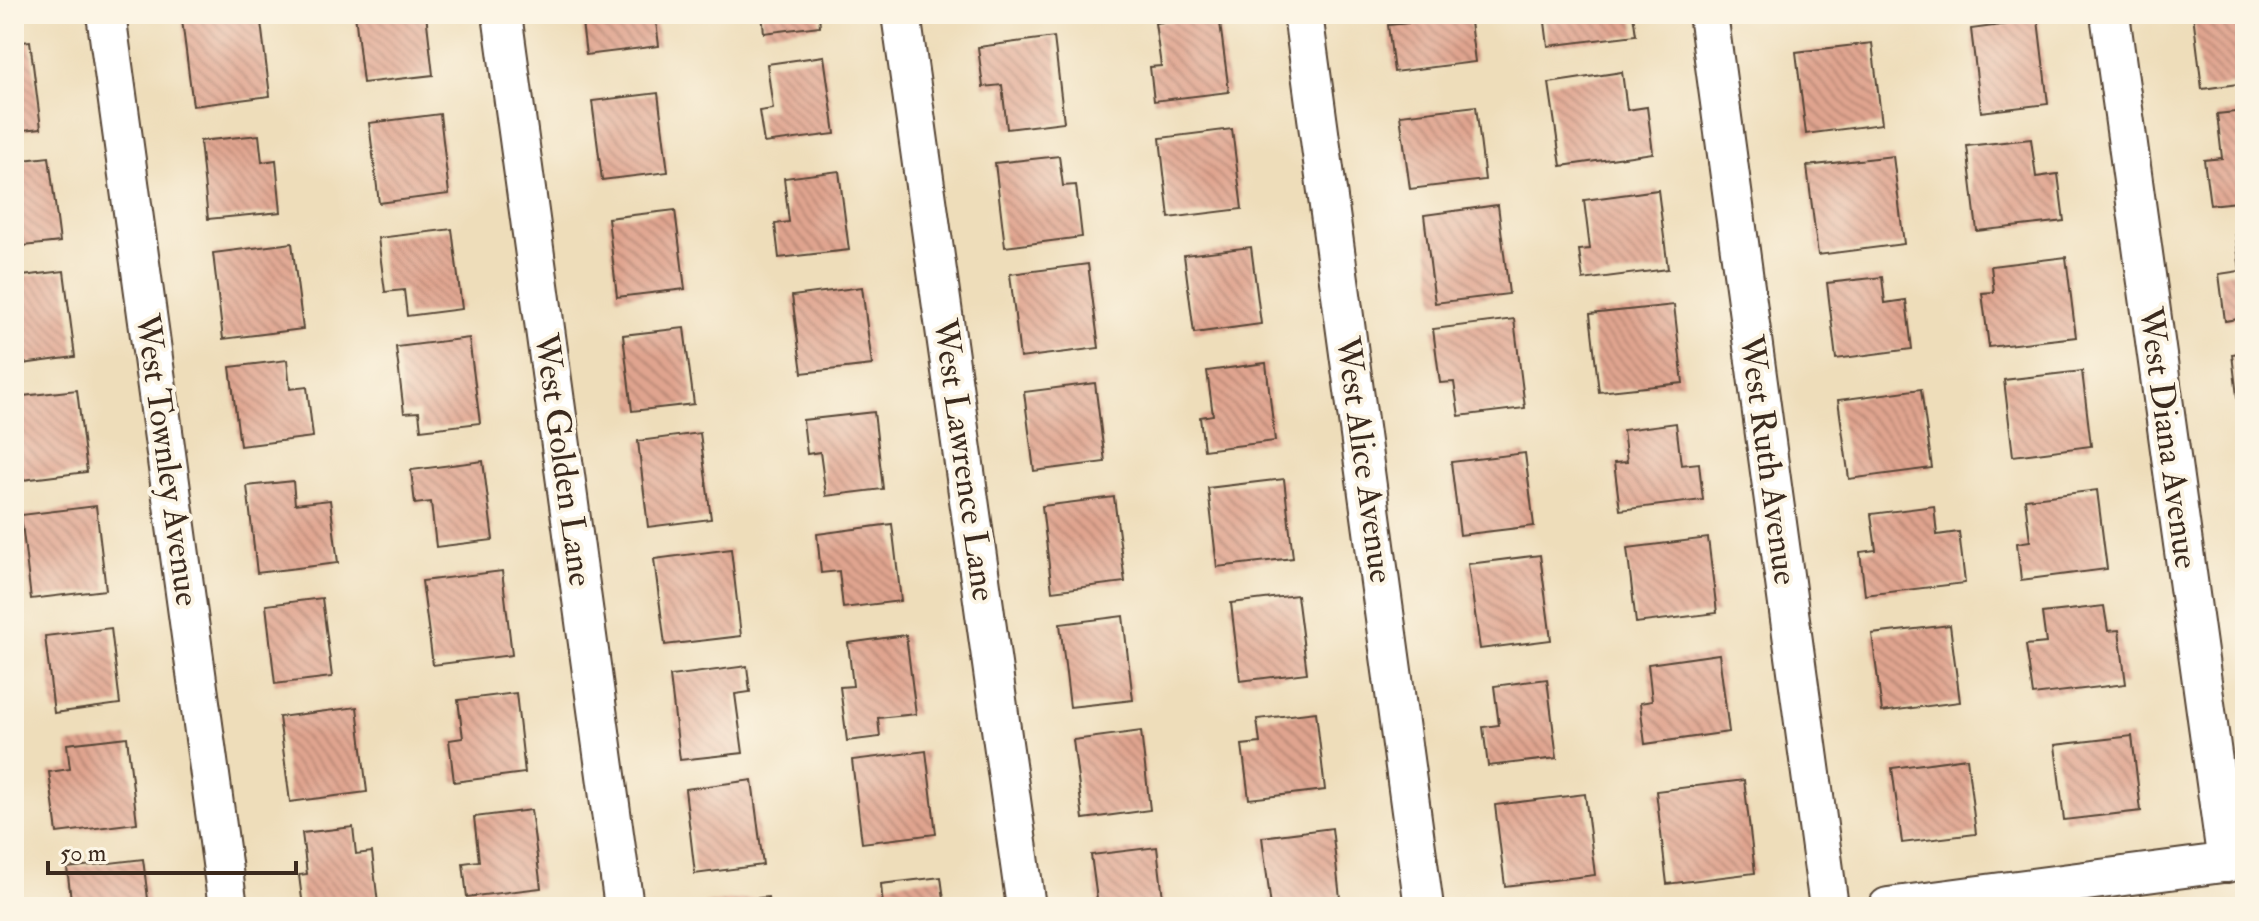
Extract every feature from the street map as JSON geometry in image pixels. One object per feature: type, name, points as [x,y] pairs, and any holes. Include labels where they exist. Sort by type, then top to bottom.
[{"type":"street","name":"West Townley Avenue","points":[[106,14],[228,907]]},
{"type":"street","name":"West Golden Lane","points":[[502,14],[624,907]]},
{"type":"street","name":"West Lawrence Lane","points":[[901,14],[1026,907]]},
{"type":"street","name":"West Alice Avenue","points":[[1303,14],[1424,907]]},
{"type":"street","name":"West Ruth Avenue","points":[[1708,14],[1829,907]]},
{"type":"street","name":"West Diana Avenue","points":[[2110,14],[2236,862]]},
{"type":"street","points":[[1888,907],[2236,862]]},
{"type":"building","points":[[227,14],[260,14],[270,96],[193,106],[182,20]]},
{"type":"building","points":[[355,14],[426,14],[433,75],[363,83]]},
{"type":"building","points":[[581,14],[655,14],[659,46],[586,55]]},
{"type":"building","points":[[762,14],[819,14],[820,26],[764,33]]},
{"type":"building","points":[[1407,14],[1469,14],[1475,62],[1394,72],[1388,25],[1408,23]]},
{"type":"building","points":[[1544,14],[1633,14],[1636,35],[1548,46]]},
{"type":"building","points":[[2193,14],[2245,14],[2245,83],[2202,89]]},
{"type":"building","points":[[1219,15],[1229,92],[1154,101],[1150,67],[1161,66],[1155,23]]},
{"type":"building","points":[[2038,20],[2048,104],[1981,112],[1971,29]]},
{"type":"building","points":[[1054,37],[1064,122],[1007,129],[1002,85],[983,87],[978,47]]},
{"type":"building","points":[[30,41],[41,128],[14,131],[14,43]]},
{"type":"building","points":[[1872,43],[1882,124],[1806,134],[1796,52]]},
{"type":"building","points":[[824,56],[835,134],[764,143],[759,111],[773,109],[767,64]]},
{"type":"building","points":[[1622,72],[1627,110],[1647,107],[1653,153],[1561,166],[1549,83]]},
{"type":"building","points":[[658,93],[668,172],[602,180],[592,101]]},
{"type":"building","points":[[1476,106],[1485,180],[1410,189],[1400,115]]},
{"type":"building","points":[[2245,111],[2245,201],[2210,205],[2204,160],[2222,158],[2217,114]]},
{"type":"building","points":[[440,114],[449,194],[379,203],[369,123]]},
{"type":"building","points":[[1232,129],[1242,209],[1169,218],[1160,138]]},
{"type":"building","points":[[259,135],[262,162],[276,160],[281,212],[208,219],[200,141]]},
{"type":"building","points":[[2031,139],[2036,177],[2058,174],[2064,221],[1977,231],[1967,146]]},
{"type":"building","points":[[1059,156],[1063,186],[1076,185],[1082,237],[1005,247],[995,163]]},
{"type":"building","points":[[1893,156],[1904,244],[1818,255],[1807,166]]},
{"type":"building","points":[[49,157],[60,242],[14,247],[14,161]]},
{"type":"building","points":[[839,171],[849,250],[779,258],[775,224],[789,222],[784,178]]},
{"type":"building","points":[[1658,190],[1668,269],[1583,280],[1579,250],[1590,249],[1584,200]]},
{"type":"building","points":[[1498,205],[1509,294],[1435,303],[1424,215]]},
{"type":"building","points":[[675,210],[685,289],[617,297],[608,218]]},
{"type":"building","points":[[2245,228],[2245,318],[2225,321],[2219,274],[2240,271],[2235,230]]},
{"type":"building","points":[[452,229],[462,309],[407,316],[404,290],[385,292],[378,238]]},
{"type":"building","points":[[292,243],[303,329],[223,339],[213,253]]},
{"type":"building","points":[[1251,247],[1261,324],[1194,333],[1184,255]]},
{"type":"building","points":[[2066,257],[2076,337],[1989,347],[1982,293],[1994,292],[1991,266]]},
{"type":"building","points":[[1088,264],[1099,348],[1020,358],[1010,274]]},
{"type":"building","points":[[64,271],[75,357],[14,365],[14,277]]},
{"type":"building","points":[[1882,277],[1885,303],[1906,300],[1912,349],[1836,359],[1827,283]]},
{"type":"building","points":[[862,287],[872,365],[802,373],[792,296]]},
{"type":"building","points":[[1674,305],[1683,383],[1599,392],[1590,314]]},
{"type":"building","points":[[1514,319],[1525,408],[1459,416],[1454,382],[1440,383],[1433,329]]},
{"type":"building","points":[[684,328],[694,404],[632,411],[623,335]]},
{"type":"building","points":[[469,338],[480,423],[421,430],[419,412],[404,413],[396,347]]},
{"type":"building","points":[[2245,352],[2245,430],[2241,430],[2232,354]]},
{"type":"building","points":[[287,360],[290,389],[307,387],[313,437],[240,446],[230,367]]},
{"type":"building","points":[[1266,363],[1275,441],[1204,450],[1200,417],[1213,415],[1207,371]]},
{"type":"building","points":[[2082,371],[2091,446],[2013,456],[2004,380]]},
{"type":"building","points":[[1095,383],[1105,462],[1034,471],[1024,392]]},
{"type":"building","points":[[1921,389],[1932,468],[1849,479],[1838,400]]},
{"type":"building","points":[[77,390],[87,472],[14,481],[14,397]]},
{"type":"building","points":[[874,412],[883,489],[826,496],[820,452],[807,454],[803,420]]},
{"type":"building","points":[[1676,423],[1681,465],[1699,463],[1703,500],[1620,510],[1614,463],[1627,462],[1623,430]]},
{"type":"building","points":[[700,433],[711,519],[648,527],[638,441]]},
{"type":"building","points":[[1525,453],[1534,526],[1460,535],[1451,462]]},
{"type":"building","points":[[483,461],[493,540],[436,547],[431,502],[415,504],[411,470]]},
{"type":"building","points":[[1284,479],[1293,558],[1217,567],[1208,488]]},
{"type":"building","points":[[293,481],[295,504],[330,500],[338,563],[257,573],[247,486]]},
{"type":"building","points":[[2097,490],[2107,569],[2021,580],[2017,543],[2030,541],[2025,499]]},
{"type":"building","points":[[1114,497],[1125,582],[1052,591],[1042,506]]},
{"type":"building","points":[[96,506],[106,590],[31,599],[21,515]]},
{"type":"building","points":[[1934,506],[1937,535],[1959,532],[1965,583],[1865,595],[1860,552],[1876,550],[1871,514]]},
{"type":"building","points":[[892,524],[901,601],[843,608],[839,571],[821,573],[817,534]]},
{"type":"building","points":[[1708,538],[1717,613],[1636,623],[1627,548]]},
{"type":"building","points":[[731,549],[741,636],[665,645],[654,559]]},
{"type":"building","points":[[1540,555],[1551,640],[1480,649],[1468,564]]},
{"type":"building","points":[[502,571],[512,655],[433,665],[422,581]]},
{"type":"building","points":[[1297,595],[1307,673],[1240,681],[1231,603]]},
{"type":"building","points":[[322,598],[332,677],[275,684],[266,605]]},
{"type":"building","points":[[2104,606],[2108,631],[2119,630],[2126,684],[2033,695],[2026,645],[2046,643],[2042,613]]},
{"type":"building","points":[[1123,616],[1133,700],[1070,707],[1060,624]]},
{"type":"building","points":[[1950,625],[1960,702],[1882,712],[1872,634]]},
{"type":"building","points":[[111,628],[120,704],[54,713],[45,636]]},
{"type":"building","points":[[906,635],[916,714],[878,718],[880,737],[847,741],[840,687],[853,686],[848,643]]},
{"type":"building","points":[[1719,654],[1729,732],[1645,744],[1640,703],[1652,701],[1648,664]]},
{"type":"building","points":[[747,666],[750,692],[735,694],[743,753],[680,760],[670,676]]},
{"type":"building","points":[[1547,679],[1557,758],[1488,766],[1483,727],[1499,725],[1494,686]]},
{"type":"building","points":[[516,693],[525,773],[454,782],[449,740],[463,738],[458,700]]},
{"type":"building","points":[[357,707],[367,792],[290,802],[279,717]]},
{"type":"building","points":[[1316,712],[1325,790],[1249,799],[1242,745],[1260,743],[1257,719]]},
{"type":"building","points":[[1141,731],[1150,810],[1083,819],[1073,740]]},
{"type":"building","points":[[2132,736],[2141,811],[2064,820],[2055,745]]},
{"type":"building","points":[[127,737],[137,823],[57,833],[49,772],[70,769],[67,744]]},
{"type":"building","points":[[926,751],[936,834],[862,843],[852,760]]},
{"type":"building","points":[[1967,758],[1976,834],[1902,843],[1892,768]]},
{"type":"building","points":[[752,780],[763,865],[695,874],[685,789]]},
{"type":"building","points":[[1744,780],[1755,873],[1667,884],[1656,791]]},
{"type":"building","points":[[1585,794],[1595,875],[1505,886],[1495,805]]},
{"type":"building","points":[[531,810],[541,888],[467,897],[463,863],[479,861],[474,817]]},
{"type":"building","points":[[353,827],[356,854],[372,852],[378,904],[303,907],[299,875],[307,874],[302,833]]},
{"type":"building","points":[[1332,828],[1341,907],[1271,907],[1262,837]]},
{"type":"building","points":[[1157,847],[1164,907],[1098,907],[1091,855]]},
{"type":"building","points":[[143,859],[149,907],[72,907],[67,868]]},
{"type":"building","points":[[941,877],[945,907],[883,907],[881,884]]},
{"type":"building","points":[[768,897],[769,907],[705,907],[705,903]]}]
